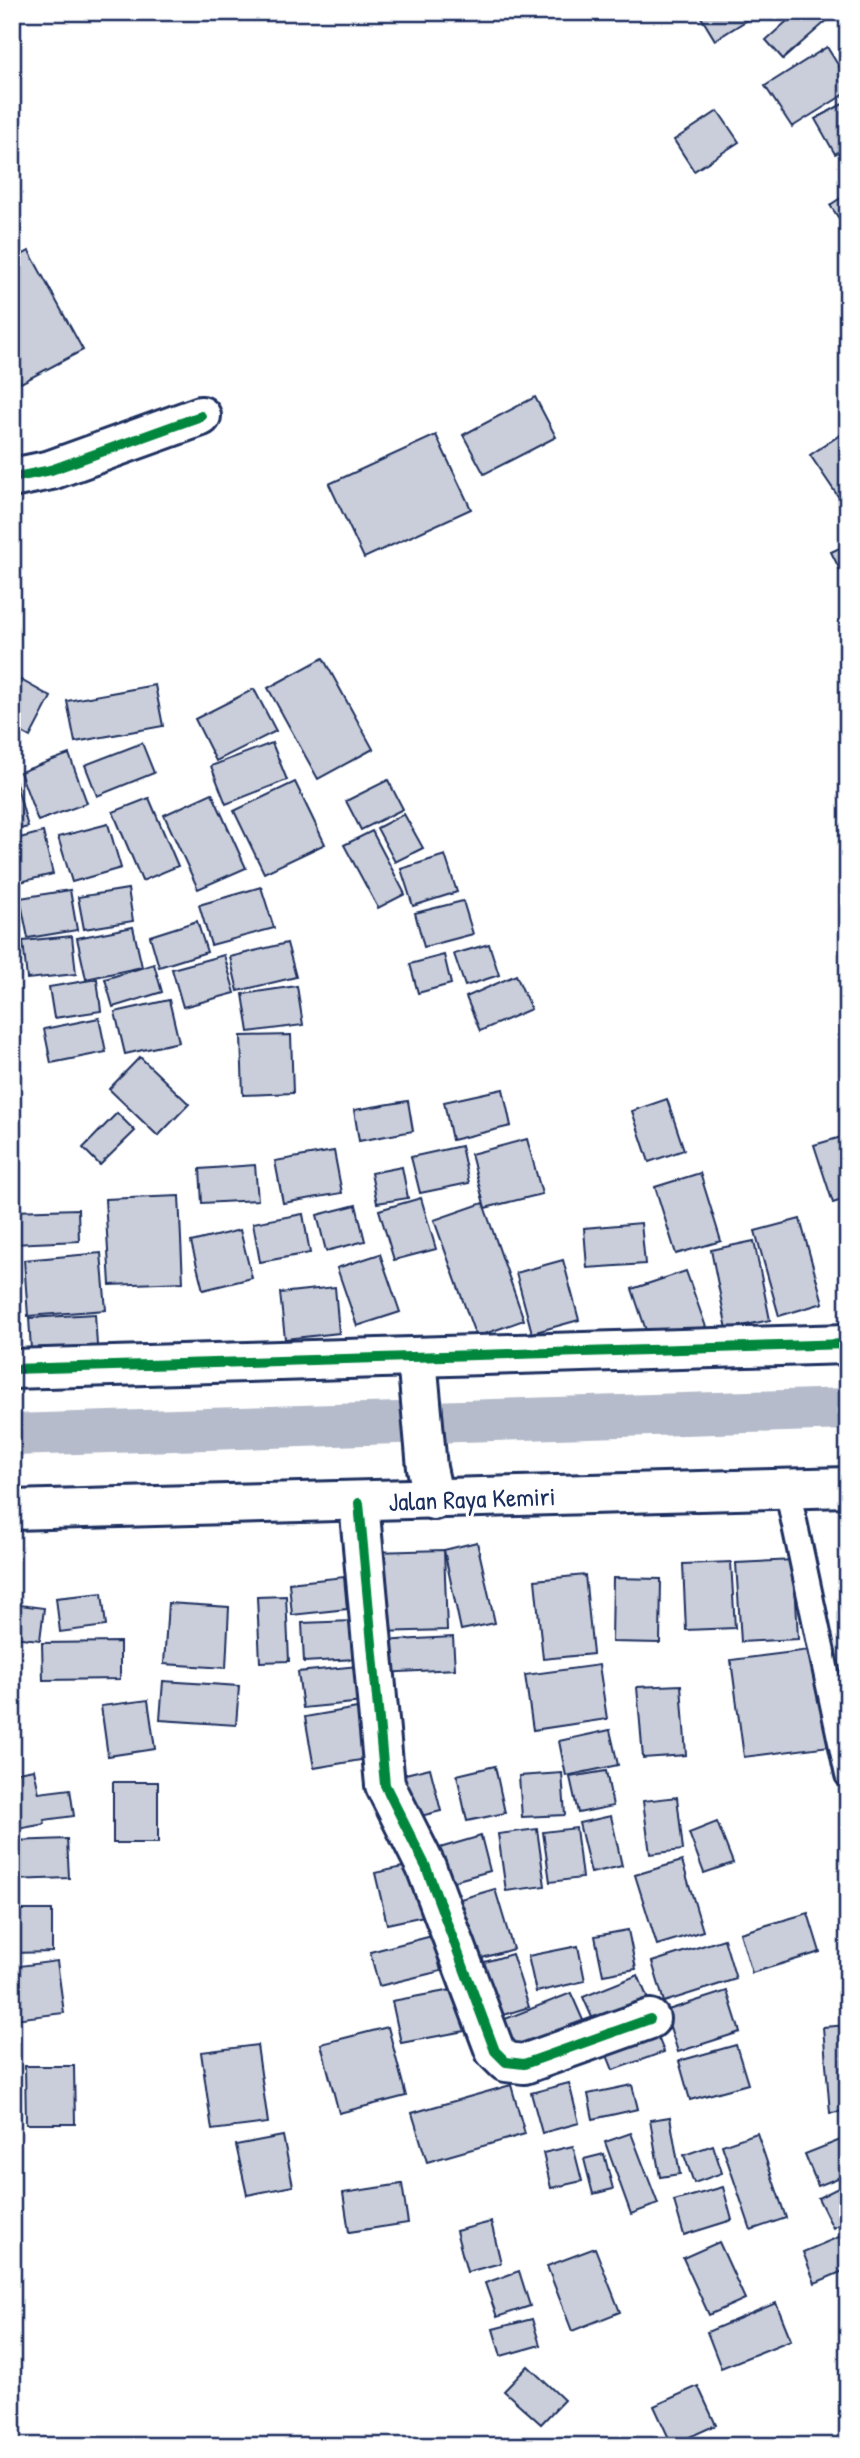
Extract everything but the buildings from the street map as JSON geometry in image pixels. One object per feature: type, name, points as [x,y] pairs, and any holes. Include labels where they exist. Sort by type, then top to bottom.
[{"type":"street","points":[[12,478],[51,470],[201,416]]},
{"type":"street","points":[[12,1369],[418,1364],[848,1344]]},
{"type":"street","points":[[418,1364],[430,1484]]},
{"type":"street","name":"Jalan Raya Kemiri","points":[[12,1510],[359,1503],[430,1484],[848,1487]]},
{"type":"street","points":[[359,1503],[385,1785],[426,1867],[495,2051],[506,2062],[523,2064],[650,2019]]},
{"type":"lane","points":[[787,1488],[848,1775]]},
{"type":"waterway","points":[[12,1435],[848,1409]]},
{"type":"cycle path","points":[[12,478],[51,470],[201,416]]},
{"type":"cycle path","points":[[12,1369],[848,1344]]},
{"type":"cycle path","points":[[359,1503],[385,1785],[426,1867],[495,2051],[506,2062],[524,2064],[650,2019]]}]
